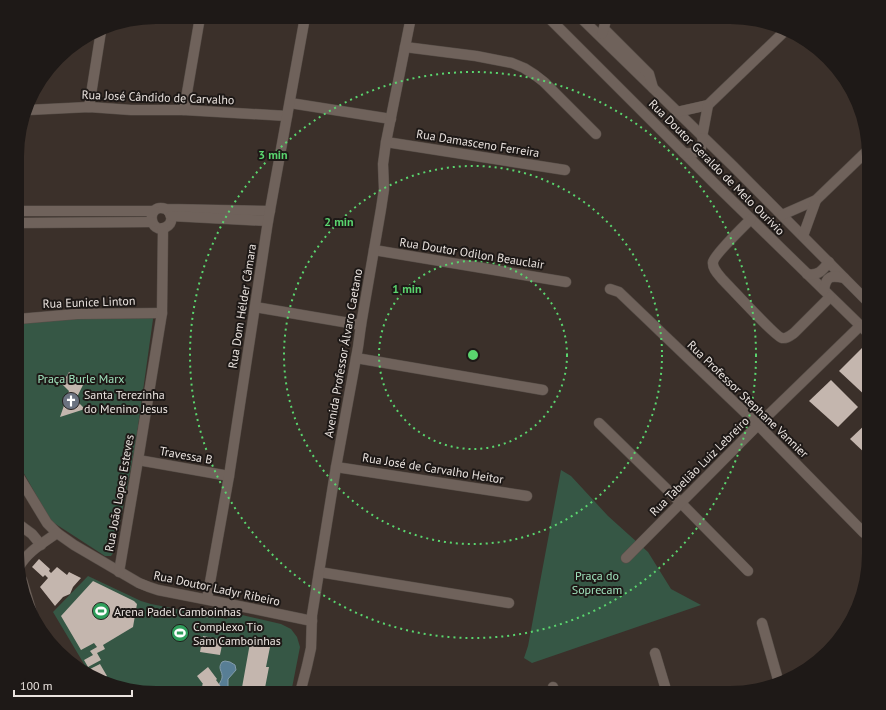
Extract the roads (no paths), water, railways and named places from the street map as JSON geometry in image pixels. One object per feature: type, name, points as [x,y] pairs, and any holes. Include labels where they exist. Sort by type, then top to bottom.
[{"type":"street","points":[[184,110],[199,24]]},
{"type":"street","name":"Rua Dom Hélder Câmara","points":[[207,599],[229,476],[268,221],[304,24]]},
{"type":"street","name":"Avenida Professor Álvaro Caetano","points":[[302,686],[311,648],[312,621],[319,572],[384,190],[383,164],[386,142],[409,24]]},
{"type":"street","name":"Rua Doutor Geraldo de Melo Ourivio","points":[[555,24],[860,326]]},
{"type":"street","name":"Rua Doutor Geraldo de Melo Ourivio","points":[[590,24],[602,33],[653,88],[862,296]]},
{"type":"street","points":[[602,33],[605,24]]},
{"type":"street","points":[[677,112],[708,105],[781,35]]},
{"type":"street","points":[[89,107],[99,38]]},
{"type":"street","points":[[404,47],[493,59],[512,63],[524,68],[544,82],[596,134]]},
{"type":"street","points":[[290,103],[391,118]]},
{"type":"street","points":[[684,153],[696,153],[702,148],[708,105]]},
{"type":"street","name":"Rua José Cândido de Carvalho","points":[[33,110],[89,107],[131,110],[184,110],[287,116]]},
{"type":"street","name":"Rua Damasceno Ferreira","points":[[386,142],[565,170]]},
{"type":"street","points":[[782,215],[816,200],[862,156]]},
{"type":"street","points":[[803,236],[816,200]]},
{"type":"street","points":[[24,211],[154,211],[160,208],[168,213],[268,221]]},
{"type":"street","points":[[154,211],[151,216],[152,222],[157,227],[163,228],[170,222],[168,213]]},
{"type":"street","points":[[168,213],[270,211]]},
{"type":"street","points":[[751,219],[719,252],[713,264],[716,272],[722,279],[770,328],[782,338],[786,338],[794,333],[827,293],[825,283],[828,279],[834,276],[844,278]]},
{"type":"street","points":[[24,223],[152,222]]},
{"type":"street","name":"Rua João Lopes Esteves","points":[[119,572],[162,313],[163,228]]},
{"type":"street","name":"Rua Doutor Odilon Beauclair","points":[[374,250],[566,282]]},
{"type":"street","points":[[808,274],[816,274],[829,262]]},
{"type":"street","name":"Rua Professor Stephane Vannier","points":[[610,289],[619,292],[758,425],[862,531]]},
{"type":"street","points":[[255,307],[361,325]]},
{"type":"street","name":"Rua Eunice Linton","points":[[24,318],[77,314],[162,313]]},
{"type":"street","name":"Rua Tabelião Luiz Lebreiro","points":[[626,558],[758,425],[860,326]]},
{"type":"street","points":[[356,358],[543,390]]},
{"type":"street","points":[[599,423],[748,571]]},
{"type":"street","name":"Travessa B","points":[[138,460],[229,476]]},
{"type":"street","name":"Rua José de Carvalho Heitor","points":[[336,467],[527,496]]},
{"type":"street","name":"Rua Doutor Ladyr Ribeiro","points":[[24,485],[47,523],[56,533],[119,572],[148,587],[312,621]]},
{"type":"street","points":[[24,528],[41,544]]},
{"type":"street","points":[[24,559],[28,554],[56,533]]},
{"type":"street","points":[[319,572],[509,603]]},
{"type":"street","points":[[762,623],[777,677]]},
{"type":"street","points":[[655,653],[665,686]]},
{"type":"water","points":[[222,662],[230,662],[235,665],[236,670],[228,679],[228,686],[218,686],[222,678],[220,666]]},
{"type":"place","name":"Santa Terezinha do Menino Jesus","points":[[71,401]]},
{"type":"place","name":"Arena Padel Camboinhas","points":[[101,611]]},
{"type":"place","name":"Complexo Tio Sam Camboinhas","points":[[180,633]]},
{"type":"park label","name":"Praça Burle Marx","points":[[81,378]]},
{"type":"park label","name":"Praça do Soprecam","points":[[597,582]]}]
